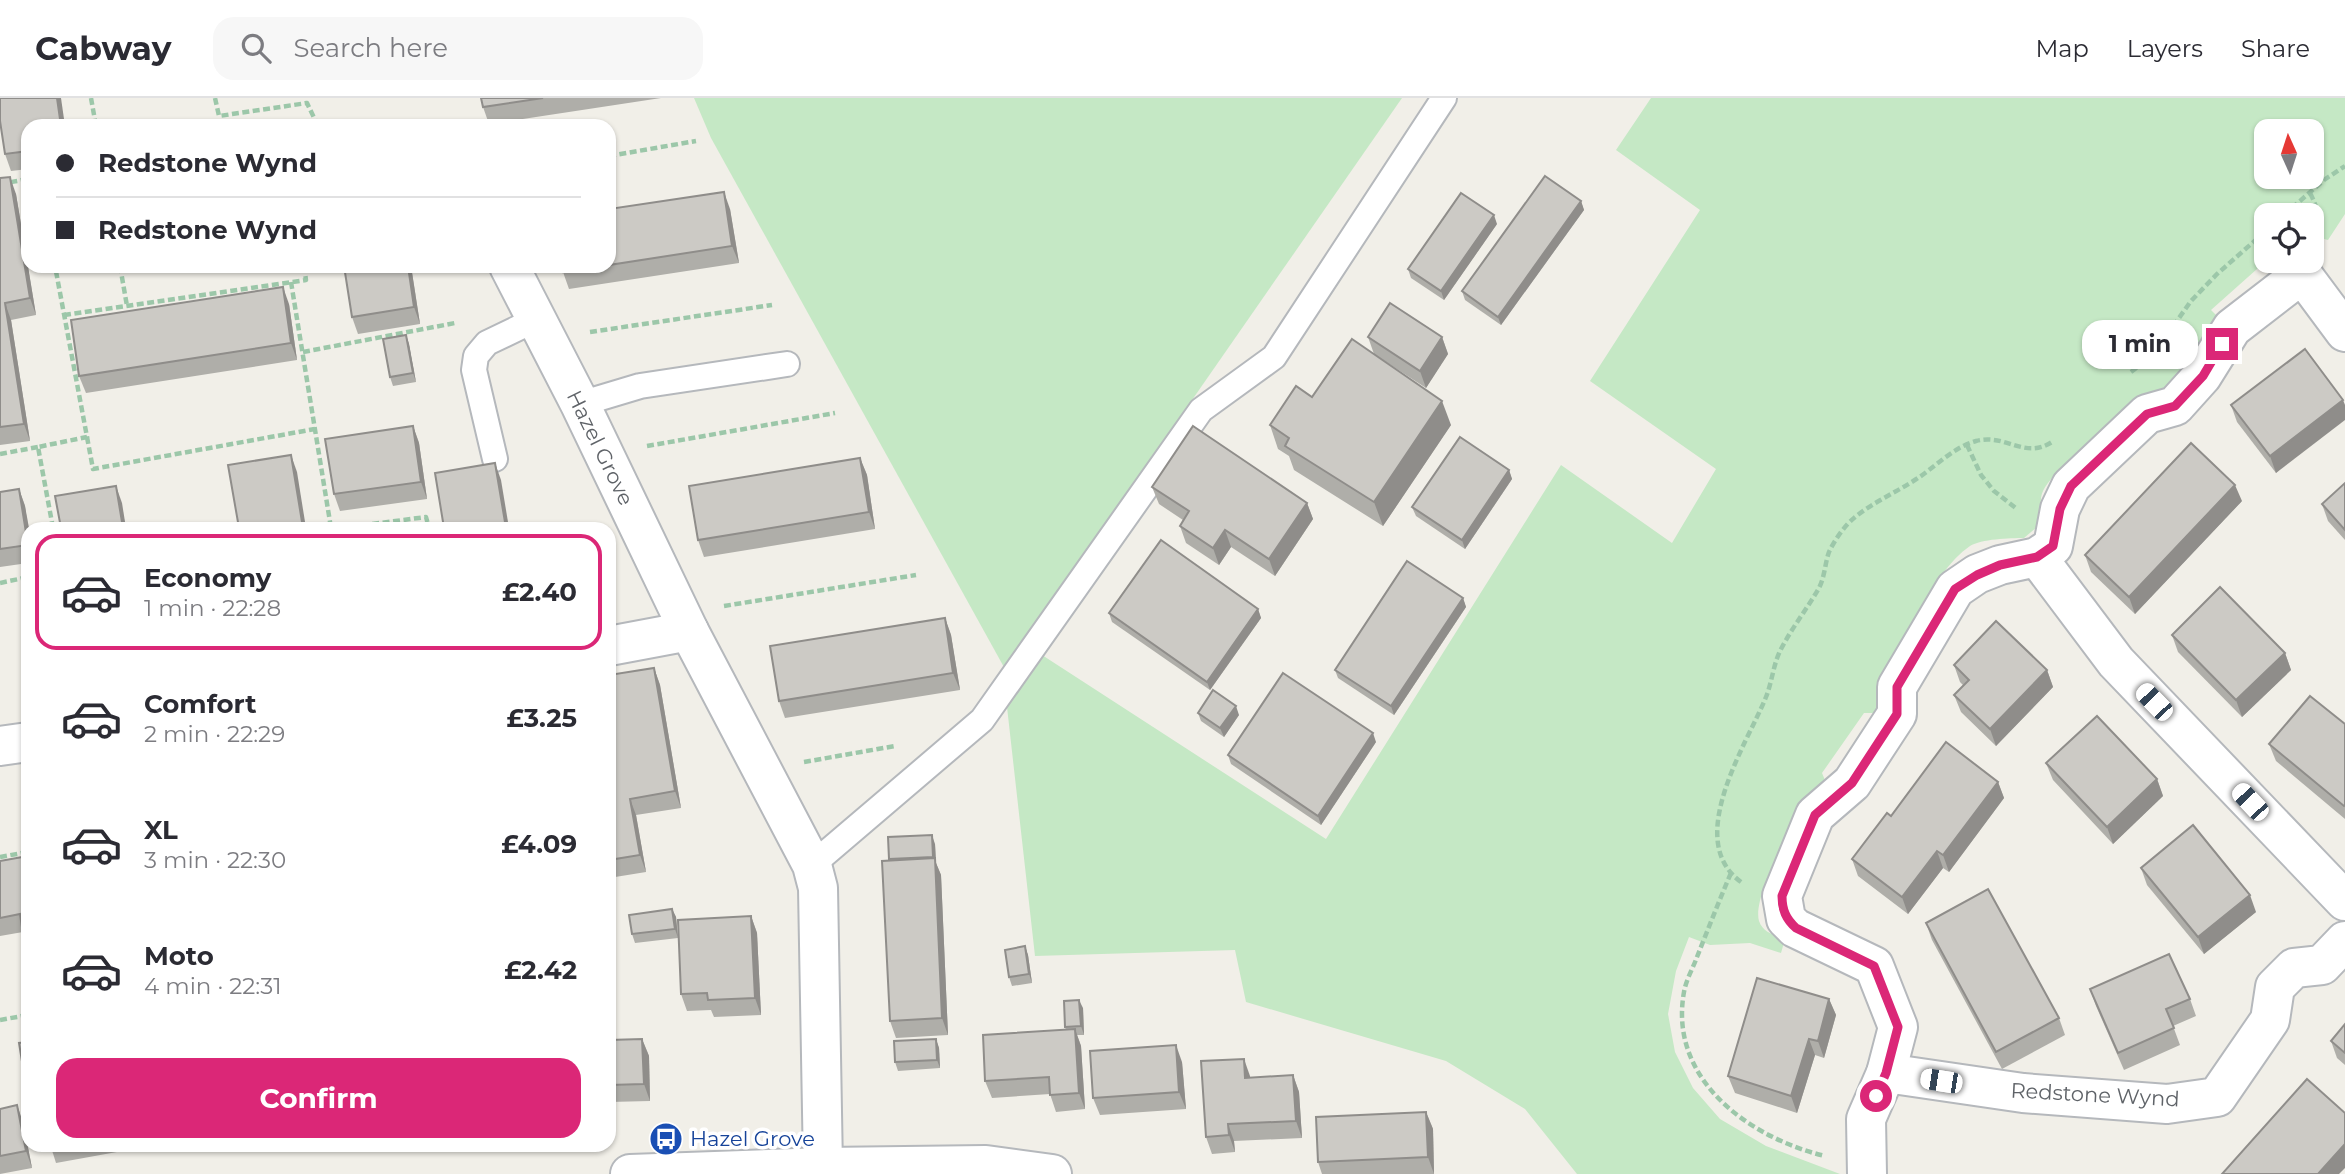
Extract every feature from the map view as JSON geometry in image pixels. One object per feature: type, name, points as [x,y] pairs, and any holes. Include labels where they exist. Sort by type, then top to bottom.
[{"type":"street","name":"Hazel Grove","points":[[513,273],[580,404],[684,622],[812,865],[818,888],[823,1167]]},
{"type":"street","points":[[1867,1170],[1866,1119],[1886,1073],[1898,1027],[1874,966],[1796,928],[1786,919],[1782,896],[1815,815],[1852,783],[1897,714],[1897,687],[1955,589],[1977,575],[2000,565],[2041,554],[2053,546],[2060,509],[2071,486],[2147,414],[2175,406],[2203,376],[2232,328],[2302,274],[2345,332]]},
{"type":"street","points":[[2041,554],[2116,662],[2345,901]]},
{"type":"street","points":[[616,644],[684,622]]},
{"type":"street","points":[[0,746],[21,743]]},
{"type":"street","name":"Redstone Wynd","points":[[1886,1073],[2023,1093],[2167,1104],[2217,1097],[2270,1020],[2275,987],[2294,968],[2322,965],[2345,941]]},
{"type":"street","points":[[630,1174],[823,1167],[986,1165],[1052,1174]]},
{"type":"lane","points":[[812,865],[982,719],[1201,410],[1274,357],[1444,98]]},
{"type":"lane","points":[[495,459],[474,370],[476,356],[487,343],[542,329]]},
{"type":"lane","points":[[580,404],[640,386],[787,364]]},
{"type":"path","points":[[91,98],[95,119]]},
{"type":"path","points":[[215,98],[219,116],[307,103],[315,119]]},
{"type":"path","points":[[616,155],[696,141]]},
{"type":"path","points":[[2298,203],[2345,166]]},
{"type":"path","points":[[0,184],[21,180]]},
{"type":"path","points":[[2310,192],[2316,203]]},
{"type":"path","points":[[2123,380],[2152,356],[2191,301],[2208,283],[2254,242]]},
{"type":"path","points":[[56,273],[93,469],[315,429]]},
{"type":"path","points":[[121,273],[127,306]]},
{"type":"path","points":[[64,315],[306,280],[304,273]]},
{"type":"path","points":[[291,282],[330,522]]},
{"type":"path","points":[[542,329],[772,305]]},
{"type":"path","points":[[303,352],[474,319],[487,343]]},
{"type":"path","points":[[603,453],[835,413]]},
{"type":"path","points":[[1782,904],[1748,887],[1731,873],[1722,860],[1718,836],[1719,812],[1727,782],[1767,696],[1779,654],[1820,586],[1829,552],[1853,519],[1976,441],[1999,439],[2028,450],[2042,448],[2063,435]]},
{"type":"path","points":[[0,454],[87,437]]},
{"type":"path","points":[[1967,446],[1981,475],[1994,491],[2016,507],[2041,554]]},
{"type":"path","points":[[38,447],[52,522]]},
{"type":"path","points":[[387,522],[426,517],[427,522]]},
{"type":"path","points":[[684,622],[916,575]]},
{"type":"path","points":[[0,583],[21,578]]},
{"type":"path","points":[[762,769],[897,746]]},
{"type":"path","points":[[0,857],[21,853]]},
{"type":"path","points":[[1731,873],[1684,990],[1682,1017],[1686,1040],[1695,1063],[1708,1087],[1727,1109],[1746,1123],[1792,1146],[1867,1170]]},
{"type":"path","points":[[0,1020],[21,1016]]},
{"type":"green space","points":[[694,98],[1402,98],[1005,669],[711,138]]},
{"type":"green space","points":[[1651,98],[2345,98],[2345,214],[2328,240],[2324,239],[2324,203],[2254,203],[2254,272],[2211,310],[2219,318],[2183,380],[2058,471],[2042,493],[2041,505],[2045,520],[2024,538],[1988,540],[1970,546],[1941,575],[1916,616],[1876,698],[1879,713],[1864,713],[1822,773],[1829,790],[1805,799],[1767,878],[1758,910],[1759,921],[1766,931],[1785,939],[1781,953],[1750,943],[1710,945],[1689,937],[1676,971],[1668,1014],[1675,1052],[1693,1088],[1720,1119],[1766,1146],[1840,1174],[1577,1174],[1525,1109],[1446,1061],[1246,1002],[1235,950],[1035,956],[1007,707],[1042,655],[1326,839],[1561,465],[1672,543],[1716,469],[1590,381],[1700,210],[1616,150]]},
{"type":"building","points":[[0,98],[57,98],[60,119],[21,119],[21,152],[5,154]]},
{"type":"building","points":[[481,98],[543,98],[483,107]]},
{"type":"building","points":[[1545,176],[1581,201],[1498,317],[1462,291]]},
{"type":"building","points":[[10,177],[21,244],[21,273],[26,273],[30,298],[5,303],[24,424],[0,427],[0,178]]},
{"type":"building","points":[[724,192],[732,246],[616,264],[616,208]]},
{"type":"building","points":[[1461,193],[1494,215],[1441,291],[1408,269]]},
{"type":"building","points":[[345,273],[409,273],[414,307],[352,317]]},
{"type":"building","points":[[283,287],[291,343],[79,376],[71,320]]},
{"type":"building","points":[[1390,303],[1442,337],[1420,371],[1368,337]]},
{"type":"building","points":[[406,335],[413,373],[390,377],[383,339]]},
{"type":"building","points":[[1352,339],[1442,401],[1374,502],[1285,446],[1289,438],[1270,425],[1296,386],[1312,397]]},
{"type":"building","points":[[2305,349],[2343,400],[2270,456],[2231,405]]},
{"type":"building","points":[[413,426],[421,482],[334,494],[325,439]]},
{"type":"building","points":[[1193,426],[1307,503],[1269,559],[1225,530],[1213,548],[1180,526],[1189,511],[1152,487]]},
{"type":"building","points":[[1460,437],[1509,470],[1462,540],[1412,507]]},
{"type":"building","points":[[2191,443],[2235,485],[2129,597],[2085,555]]},
{"type":"building","points":[[291,455],[302,522],[238,522],[228,465]]},
{"type":"building","points":[[860,458],[869,512],[698,540],[689,486]]},
{"type":"building","points":[[495,463],[505,522],[443,522],[435,473]]},
{"type":"building","points":[[2345,483],[2345,530],[2322,504]]},
{"type":"building","points":[[116,486],[122,522],[60,522],[55,496]]},
{"type":"building","points":[[19,489],[24,522],[21,522],[21,546],[0,549],[0,492]]},
{"type":"building","points":[[1161,540],[1258,609],[1207,682],[1109,613]]},
{"type":"building","points":[[1407,561],[1463,598],[1391,706],[1335,670]]},
{"type":"building","points":[[2220,587],[2285,653],[2236,700],[2172,635]]},
{"type":"building","points":[[945,618],[953,673],[779,701],[770,646]]},
{"type":"building","points":[[1996,621],[2047,670],[1990,729],[1954,695],[1969,680],[1954,665]]},
{"type":"building","points":[[654,668],[675,791],[630,799],[640,855],[616,859],[616,674]]},
{"type":"building","points":[[1283,673],[1373,733],[1318,816],[1228,755]]},
{"type":"building","points":[[1213,690],[1236,706],[1220,728],[1198,713]]},
{"type":"building","points":[[2310,696],[2345,724],[2344,806],[2269,744]]},
{"type":"building","points":[[2097,716],[2157,779],[2107,827],[2046,763]]},
{"type":"building","points":[[1946,742],[1998,782],[1943,855],[1937,851],[1902,897],[1852,859],[1887,813],[1891,816]]},
{"type":"building","points":[[2193,825],[2250,895],[2198,937],[2141,868]]},
{"type":"building","points":[[932,835],[933,857],[889,859],[888,837]]},
{"type":"building","points":[[21,857],[21,921],[20,914],[0,918],[0,861]]},
{"type":"building","points":[[935,858],[942,1018],[890,1021],[882,861]]},
{"type":"building","points":[[1988,889],[2059,1018],[1996,1052],[1926,923]]},
{"type":"building","points":[[672,909],[675,929],[632,934],[629,915]]},
{"type":"building","points":[[751,916],[755,998],[708,1000],[707,993],[681,994],[678,920]]},
{"type":"building","points":[[1025,946],[1029,974],[1009,977],[1005,950]]},
{"type":"building","points":[[2169,954],[2190,999],[2166,1009],[2174,1028],[2118,1053],[2090,989]]},
{"type":"building","points":[[1757,978],[1829,999],[1818,1041],[1809,1039],[1791,1096],[1728,1076]]},
{"type":"building","points":[[1079,1000],[1081,1026],[1065,1027],[1064,1001]]},
{"type":"building","points":[[2345,1024],[2345,1053],[2331,1041]]},
{"type":"building","points":[[1075,1029],[1079,1093],[1050,1095],[1049,1077],[985,1081],[983,1035]]},
{"type":"building","points":[[642,1039],[644,1084],[616,1085],[616,1040]]},
{"type":"building","points":[[936,1039],[937,1060],[895,1062],[894,1041]]},
{"type":"building","points":[[1176,1045],[1179,1092],[1093,1098],[1090,1051]]},
{"type":"building","points":[[1244,1059],[1245,1078],[1293,1075],[1296,1121],[1228,1124],[1229,1135],[1206,1137],[1201,1061]]},
{"type":"building","points":[[2307,1079],[2345,1113],[2345,1144],[2318,1174],[2222,1174]]},
{"type":"building","points":[[17,1105],[21,1125],[21,1152],[0,1156],[0,1109]]},
{"type":"building","points":[[1426,1112],[1428,1157],[1318,1162],[1316,1117]]},
{"type":"place","name":"Hazel Grove","points":[[666,1139]]},
{"type":"route","points":[[1876,1096],[1886,1073],[1898,1027],[1874,966],[1796,928],[1786,919],[1782,904],[1782,896],[1815,815],[1852,783],[1897,714],[1897,687],[1955,589],[1977,575],[2000,565],[2037,557],[2053,546],[2060,509],[2071,486],[2147,414],[2175,406],[2203,376],[2222,344]]}]
